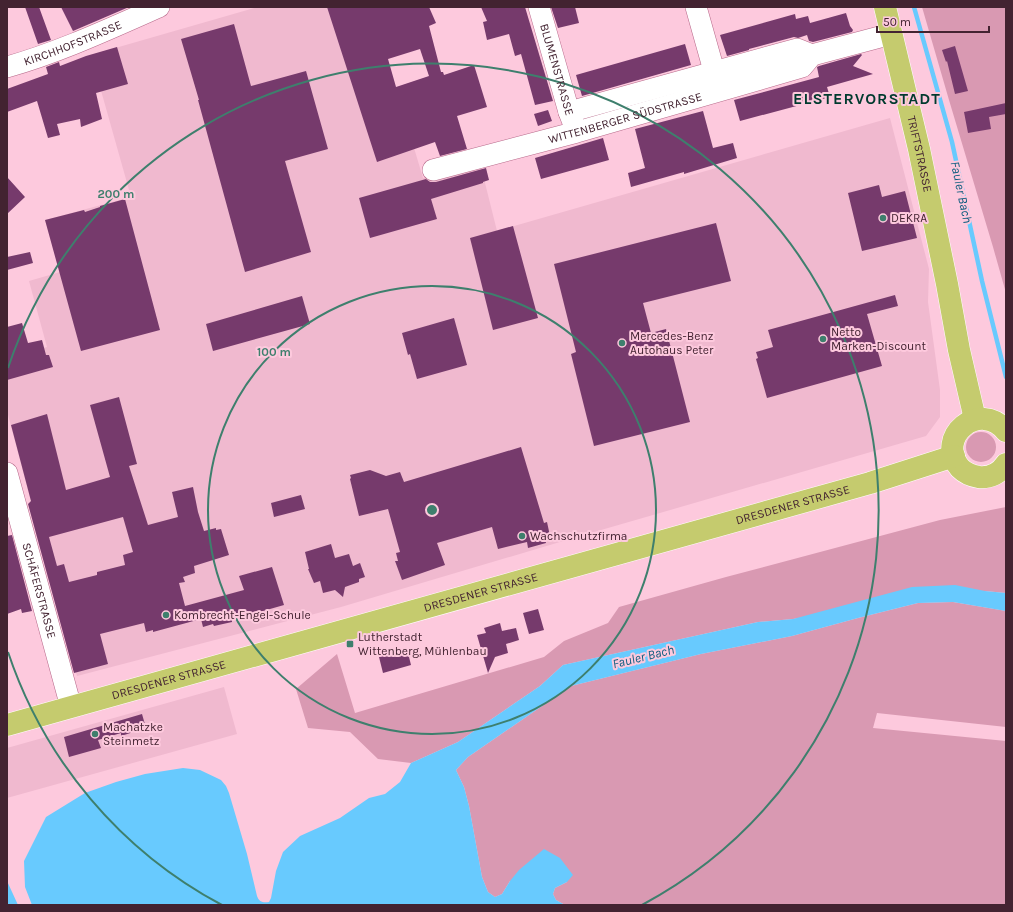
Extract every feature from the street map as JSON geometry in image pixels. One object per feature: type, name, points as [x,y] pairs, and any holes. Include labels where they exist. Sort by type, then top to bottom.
[{"type":"main road","name":"TRIFTSTRASSE","points":[[884,7],[892,34],[917,141],[947,284],[959,350],[975,419]]},
{"type":"main road","points":[[1006,431],[992,420],[983,418],[975,419],[964,424],[956,434],[953,445],[954,456],[957,464],[962,470],[976,477],[992,476],[999,472],[1006,464]]},
{"type":"main road","name":"DRESDENER STRASSE","points":[[7,725],[870,483],[954,456]]},
{"type":"street","name":"KIRCHHOFSTRASSE","points":[[7,67],[41,57],[72,45],[159,7]]},
{"type":"street","name":"BLUMENSTRASSE","points":[[539,7],[569,112],[577,132]]},
{"type":"street","points":[[696,7],[716,82]]},
{"type":"street","name":"WITTENBERGER SÜDSTRASSE","points":[[433,170],[577,132],[716,82],[797,49],[812,55],[892,34]]},
{"type":"street","name":"WITTENBERGER SÜDSTRASSE","points":[[569,112],[716,82]]},
{"type":"street","name":"SCHÄFERSTRASSE","points":[[7,473],[71,707]]},
{"type":"shaded area","points":[[258,7],[372,7],[423,178],[480,163],[497,231],[890,118],[929,269],[928,302],[940,390],[940,417],[926,436],[341,607],[77,676],[7,411],[7,358],[47,347],[29,281],[60,272],[45,220],[131,197],[91,55]]},
{"type":"shaded area","points":[[922,7],[1006,7],[1006,293],[993,247]]},
{"type":"shaded area","points":[[981,432],[987,433],[995,441],[995,453],[987,461],[981,462],[975,461],[967,453],[966,447],[967,441],[975,433]]},
{"type":"shaded area","points":[[1006,507],[1006,593],[985,591],[793,619],[758,622],[563,665],[540,686],[458,742],[411,763],[378,759],[350,732],[308,728],[296,689],[337,654],[355,713],[544,657],[564,641],[608,623],[619,607],[940,520]]},
{"type":"shaded area","points":[[953,602],[1006,611],[1006,727],[877,713],[873,728],[1006,741],[1006,905],[565,905],[556,900],[553,894],[555,888],[567,882],[510,881],[502,894],[495,897],[488,892],[482,877],[469,806],[464,787],[456,770],[468,757],[571,686],[701,654],[792,636],[918,603]]},
{"type":"shaded area","points":[[224,687],[237,734],[7,798],[7,748]]},
{"type":"water","points":[[955,585],[985,591],[1006,593],[1006,611],[953,602],[918,603],[792,636],[701,654],[571,686],[468,757],[456,770],[464,787],[469,806],[482,877],[488,892],[495,897],[502,894],[519,870],[544,849],[560,858],[573,875],[567,882],[555,888],[553,894],[556,900],[565,905],[32,905],[25,887],[24,861],[46,817],[85,793],[145,774],[183,768],[200,770],[221,780],[226,786],[247,854],[257,896],[262,902],[269,902],[276,871],[283,852],[300,836],[340,818],[369,798],[385,794],[400,782],[411,763],[458,742],[540,686],[563,665],[758,622],[793,619],[912,587]]},
{"type":"water","points":[[7,881],[18,905],[7,905]]},
{"type":"building","points":[[25,7],[39,7],[51,40],[38,44]]},
{"type":"building","points":[[61,7],[129,7],[73,31]]},
{"type":"building","points":[[327,7],[429,7],[436,23],[429,26],[441,72],[443,72],[444,75],[474,65],[487,107],[457,116],[467,149],[440,156],[435,142],[377,162]],"holes":[[[420,49],[429,76],[396,87],[388,59]]]},
{"type":"building","points":[[481,7],[525,7],[553,101],[535,105],[521,54],[515,56],[509,34],[487,40],[483,22],[487,21]]},
{"type":"building","points":[[551,7],[575,7],[579,23],[558,28]]},
{"type":"building","points":[[846,13],[850,26],[853,30],[852,32],[813,42],[809,41],[807,35],[798,38],[794,37],[727,56],[720,35],[795,14],[796,19],[808,16],[810,23]]},
{"type":"building","points":[[234,24],[251,86],[306,71],[328,149],[285,161],[311,252],[245,272],[199,100],[181,39]]},
{"type":"building","points":[[685,44],[691,65],[582,96],[576,75]]},
{"type":"building","points":[[955,46],[968,91],[955,94],[947,61],[946,62],[942,50]]},
{"type":"building","points":[[117,47],[128,84],[96,93],[102,119],[81,127],[80,119],[57,124],[60,135],[48,138],[37,101],[7,112],[7,89],[48,74],[46,67],[59,62],[60,66],[86,56]]},
{"type":"building","points":[[861,54],[862,55],[853,66],[873,74],[827,87],[830,97],[740,121],[734,100],[819,77],[817,67]]},
{"type":"building","points":[[1006,103],[1006,114],[989,117],[991,129],[968,133],[964,112]]},
{"type":"building","points":[[548,110],[552,121],[538,126],[534,114]]},
{"type":"building","points":[[703,111],[713,148],[733,143],[737,158],[684,174],[684,172],[631,187],[628,173],[645,168],[635,129]]},
{"type":"building","points":[[603,138],[609,160],[541,179],[535,158]]},
{"type":"building","points":[[486,168],[489,180],[431,199],[437,219],[370,238],[359,198],[426,179],[430,182],[436,182]]},
{"type":"building","points":[[7,177],[25,197],[7,214]]},
{"type":"building","name":"DEKRA","points":[[879,185],[882,197],[905,191],[917,238],[862,251],[848,193]]},
{"type":"building","points":[[125,199],[160,330],[81,351],[45,220],[84,210],[85,212]]},
{"type":"building","name":"Mercedes-Benz Autohaus Peter","points":[[716,223],[731,281],[643,303],[651,333],[666,329],[690,422],[594,446],[571,354],[576,352],[554,264]]},
{"type":"building","points":[[513,226],[538,318],[493,330],[470,238]]},
{"type":"building","points":[[30,252],[33,263],[7,270],[7,257]]},
{"type":"building","name":"Netto Marken-Discount","points":[[895,295],[898,306],[867,314],[882,366],[767,398],[756,359],[758,358],[756,352],[773,347],[768,330]]},
{"type":"building","points":[[302,296],[310,324],[213,351],[206,324]]},
{"type":"building","points":[[454,318],[467,365],[417,379],[402,333]]},
{"type":"building","points":[[22,323],[28,343],[42,340],[46,355],[49,355],[53,367],[7,380],[7,327]]},
{"type":"building","points":[[119,397],[137,464],[129,466],[148,525],[178,517],[172,492],[193,487],[198,512],[204,531],[216,528],[216,530],[221,529],[229,555],[194,566],[195,573],[183,577],[185,582],[179,583],[185,606],[244,590],[239,576],[272,567],[284,605],[232,619],[232,622],[214,626],[213,624],[203,627],[201,619],[153,632],[153,630],[146,632],[144,623],[100,634],[108,664],[74,673],[28,504],[31,501],[11,425],[47,414],[66,490],[110,477],[90,405]],"holes":[[[123,517],[133,552],[123,555],[125,565],[97,572],[97,575],[69,582],[64,564],[57,566],[49,537]]]},
{"type":"building","points":[[521,447],[544,523],[547,522],[550,536],[545,538],[546,543],[528,548],[527,542],[498,549],[492,527],[437,543],[445,565],[402,580],[395,561],[398,561],[396,553],[400,552],[388,509],[359,516],[350,475],[370,470],[386,476],[400,472],[404,482]]},
{"type":"building","points":[[301,495],[305,509],[274,517],[271,503]]},
{"type":"building","points":[[12,535],[32,611],[22,613],[21,609],[7,614],[7,536]]},
{"type":"building","points":[[331,544],[335,558],[349,554],[353,566],[360,563],[365,577],[359,579],[359,582],[345,587],[343,597],[335,590],[323,593],[320,581],[314,583],[308,569],[305,552]]},
{"type":"building","points":[[538,609],[544,630],[529,634],[523,613]]},
{"type":"building","points":[[500,623],[502,631],[516,628],[519,640],[506,644],[508,653],[495,657],[488,673],[477,635],[486,633],[484,628]]},
{"type":"building","points":[[407,649],[411,665],[383,673],[379,657]]},
{"type":"building","name":"Machatzke Steinmetz","points":[[142,714],[146,728],[121,736],[121,733],[98,740],[101,748],[69,757],[64,737]]},
{"type":"waterway","name":"Fauler Bach","points":[[914,7],[952,142],[982,281],[1006,377]]},
{"type":"place","name":"DEKRA","points":[[883,218]]},
{"type":"place","name":"Netto Marken-Discount","points":[[823,339]]},
{"type":"place","name":"Mercedes-Benz Autohaus Peter","points":[[622,343]]},
{"type":"place","name":"Wachschutzfirma","points":[[522,536]]},
{"type":"place","name":"Kombrecht-Engel-Schule","points":[[166,615]]},
{"type":"place","name":"Lutherstadt Wittenberg, Mühlenbau","points":[[350,644]]},
{"type":"place","name":"Machatzke Steinmetz","points":[[95,734]]},
{"type":"district","name":"ELSTERVORSTADT","points":[[867,98]]}]
